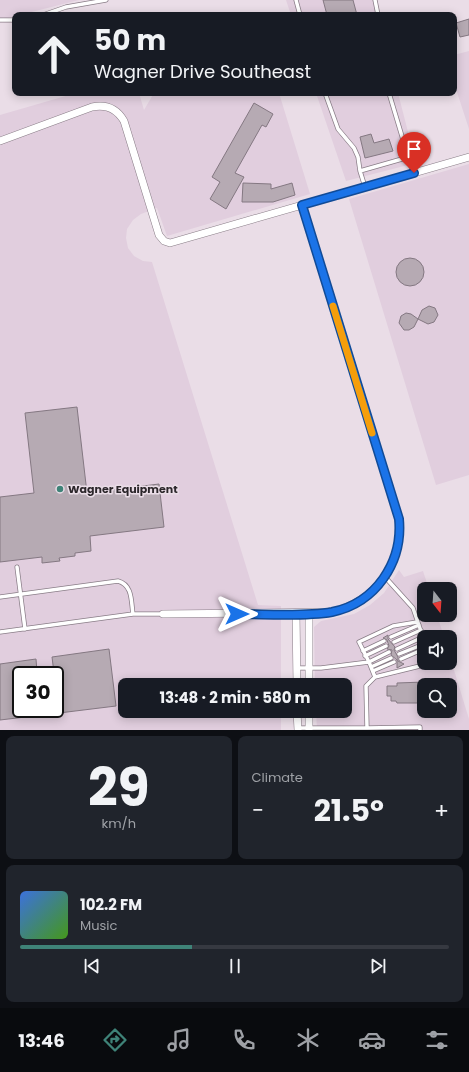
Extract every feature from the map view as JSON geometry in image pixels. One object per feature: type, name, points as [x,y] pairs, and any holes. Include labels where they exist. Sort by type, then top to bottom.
[{"type":"street","points":[[0,141],[92,107],[101,106],[114,110],[124,121],[159,236],[164,241],[174,243],[469,157]]},
{"type":"street","points":[[163,614],[332,612],[350,606],[366,597],[385,577],[396,554],[399,536],[399,519],[302,205]]},
{"type":"street","points":[[296,613],[297,678]]},
{"type":"street","points":[[309,613],[309,678]]},
{"type":"street","points":[[297,718],[298,729]]},
{"type":"street","points":[[309,718],[310,729]]},
{"type":"lane","points":[[52,12],[66,7],[106,0]]},
{"type":"lane","points":[[296,0],[299,12]]},
{"type":"lane","points":[[375,0],[377,12]]},
{"type":"lane","points":[[0,20],[12,20]]},
{"type":"lane","points":[[327,96],[338,129],[354,148],[358,157],[360,171],[365,187]]},
{"type":"lane","points":[[390,96],[414,173]]},
{"type":"lane","points":[[360,171],[409,157]]},
{"type":"lane","points":[[17,567],[24,629]]},
{"type":"lane","points":[[385,577],[413,608],[421,630]]},
{"type":"lane","points":[[0,596],[118,581],[125,584],[130,591],[133,614]]},
{"type":"lane","points":[[0,632],[133,614],[163,614]]},
{"type":"lane","points":[[391,637],[418,624]]},
{"type":"lane","points":[[375,677],[359,642],[393,626],[418,624]]},
{"type":"lane","points":[[394,642],[417,632]]},
{"type":"lane","points":[[363,650],[384,641]]},
{"type":"lane","points":[[397,649],[417,641]]},
{"type":"lane","points":[[365,656],[386,646]]},
{"type":"lane","points":[[399,654],[417,647]]},
{"type":"lane","points":[[297,668],[368,662],[389,652]]},
{"type":"lane","points":[[401,659],[417,652]]},
{"type":"lane","points":[[371,667],[391,658]]},
{"type":"lane","points":[[373,671],[394,662]]},
{"type":"lane","points":[[367,728],[366,686],[375,677],[417,667]]},
{"type":"lane","points":[[298,729],[404,729],[420,727],[420,730]]},
{"type":"shaded area","points":[[0,0],[79,0],[32,12],[12,12],[12,17],[0,20]]},
{"type":"shaded area","points":[[286,0],[375,0],[377,12],[290,12]]},
{"type":"shaded area","points":[[469,51],[469,129],[457,92],[457,54]]},
{"type":"shaded area","points":[[66,96],[140,96],[144,110],[152,96],[280,96],[310,194],[167,236],[157,208],[141,214],[133,220],[127,229],[126,238],[128,248],[134,256],[143,261],[152,262],[258,605],[281,606],[281,678],[118,678],[118,718],[281,718],[281,730],[0,730],[0,115]]},
{"type":"shaded area","points":[[317,96],[399,96],[416,163],[346,181]]},
{"type":"shaded area","points":[[469,164],[469,475],[436,485],[349,199]]},
{"type":"shaded area","points":[[399,570],[404,577],[423,571],[427,582],[417,582],[417,622],[439,622],[442,630],[417,630],[417,670],[454,670],[456,678],[417,678],[417,718],[457,718],[457,680],[469,719],[469,730],[317,730],[316,718],[352,718],[352,678],[315,678],[314,627],[321,621],[354,614],[370,605],[384,593]]},
{"type":"building","points":[[323,0],[353,0],[356,12],[326,12]]},
{"type":"building","points":[[469,19],[469,35],[460,37],[457,23]]},
{"type":"building","points":[[254,103],[273,114],[266,127],[262,125],[235,173],[244,177],[226,209],[210,199],[220,182],[212,177]]},
{"type":"building","points":[[371,134],[374,143],[389,139],[393,151],[365,158],[360,137]]},
{"type":"building","points":[[243,183],[271,184],[271,189],[292,183],[295,195],[273,202],[242,202]]},
{"type":"building","points":[[410,258],[420,262],[424,272],[420,282],[410,286],[400,282],[396,272],[400,262]]},
{"type":"building","points":[[429,306],[435,308],[438,315],[434,322],[428,324],[418,319],[422,310]]},
{"type":"building","points":[[406,313],[411,314],[418,319],[414,327],[409,330],[404,330],[399,323],[401,316]]},
{"type":"building","name":"Wagner Equipment","points":[[77,407],[87,493],[159,484],[164,527],[90,536],[91,551],[75,553],[75,556],[59,558],[60,561],[42,563],[42,557],[0,562],[0,497],[34,493],[25,413]]},
{"type":"building","points":[[388,635],[388,639],[395,647],[394,650],[398,657],[398,661],[404,664],[397,668],[397,660],[391,655],[392,650],[387,649],[389,646],[387,640],[383,638]]},
{"type":"building","points":[[109,649],[116,706],[64,712],[64,666],[53,666],[52,657]]},
{"type":"building","points":[[36,659],[37,666],[12,666],[12,718],[17,718],[0,720],[0,664]]},
{"type":"building","points":[[417,682],[417,703],[397,703],[396,701],[391,701],[391,696],[387,696],[387,686],[397,686],[397,683]]},
{"type":"slow traffic","points":[[333,306],[372,433]]},
{"type":"place","name":"Wagner Equipment","points":[[60,489]]},
{"type":"route","points":[[237,614],[332,612],[350,606],[366,597],[379,585],[390,570],[398,545],[400,528],[399,519],[302,205],[414,173]]}]
